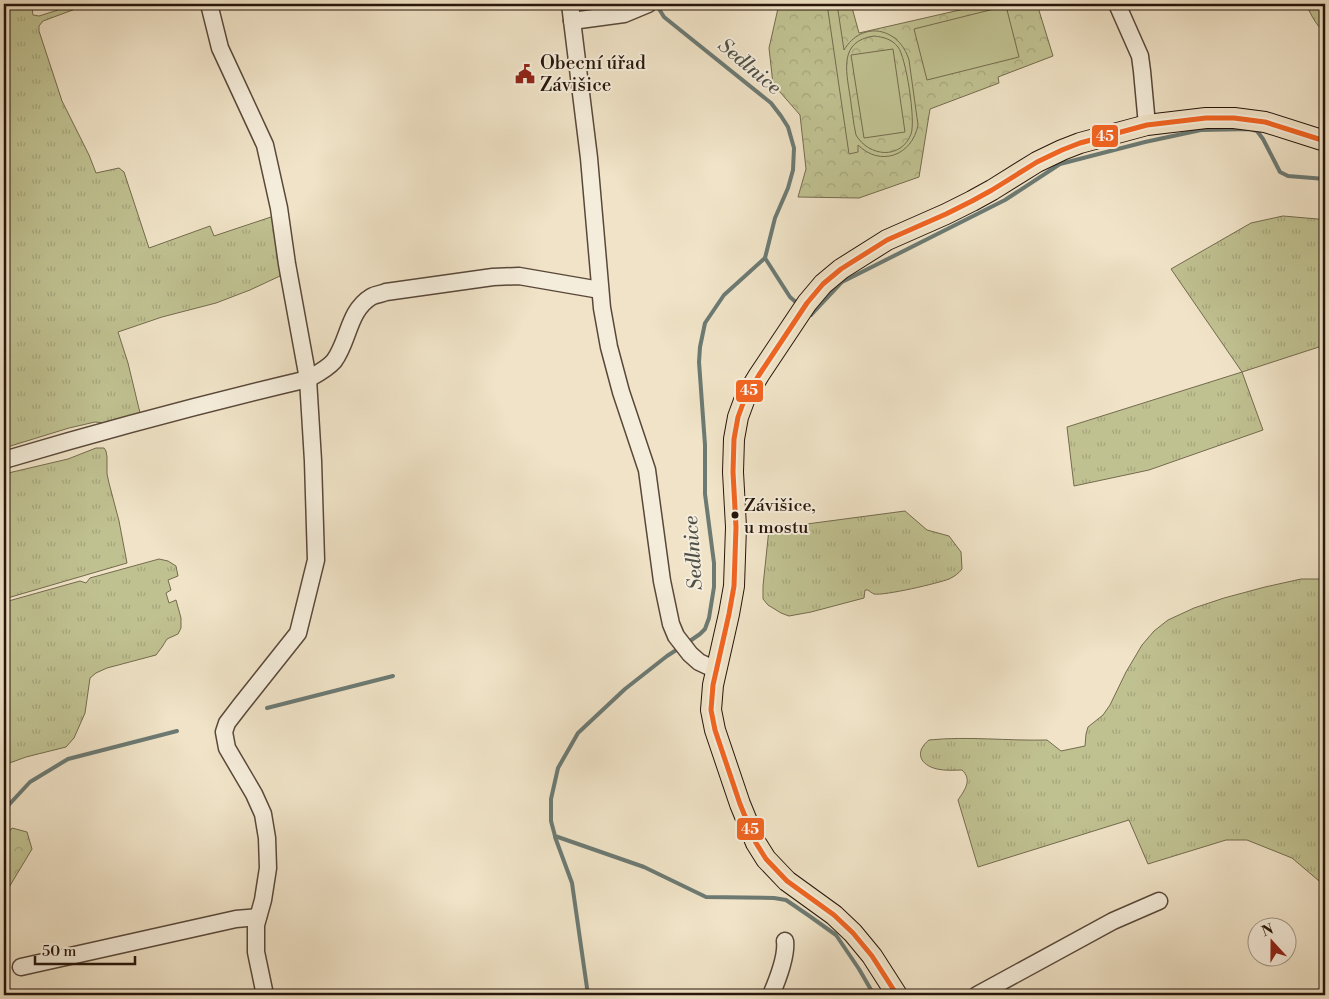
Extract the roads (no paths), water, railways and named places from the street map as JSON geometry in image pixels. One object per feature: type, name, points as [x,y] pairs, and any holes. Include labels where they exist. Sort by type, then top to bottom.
[{"type":"main road","points":[[898,995],[876,962],[853,933],[834,915],[782,876],[761,852],[737,796],[715,730],[711,700],[734,586],[736,527],[733,450],[738,417],[751,388],[804,307],[819,288],[841,268],[887,240],[972,201],[1062,150],[1080,143],[1147,125],[1206,118],[1246,119],[1265,122],[1325,141]]},
{"type":"street","points":[[209,4],[220,48],[265,145],[279,208],[287,264],[308,378],[313,462],[316,560],[298,633],[227,723],[224,732],[227,748],[254,794],[263,814],[268,838],[268,868],[263,900],[256,925],[256,952],[265,995]]},
{"type":"street","points":[[570,4],[588,158],[600,290],[614,368],[647,470],[671,624],[676,636],[696,660],[716,670]]},
{"type":"street","points":[[1117,4],[1140,56],[1147,125]]},
{"type":"street","points":[[572,20],[624,14],[644,6]]},
{"type":"street","points":[[4,460],[206,403],[308,378],[320,373],[333,362],[341,349],[349,325],[361,306],[372,296],[386,292],[494,277],[519,276],[600,290]]},
{"type":"street","points":[[977,995],[1113,921],[1160,901]]},
{"type":"street","points":[[21,967],[236,919],[258,917]]},
{"type":"street","points":[[771,995],[786,948],[785,941]]},
{"type":"waterway","name":"Sedlnice","points":[[656,4],[664,17],[771,103],[788,127],[794,148],[793,170],[788,188],[775,218],[765,258],[724,295],[705,323],[699,362],[705,445],[705,494],[714,563],[714,587],[709,618],[705,629],[687,643]]},
{"type":"waterway","points":[[809,313],[811,315],[842,282],[1005,200],[1060,164],[1201,130],[1250,129],[1257,131],[1263,139],[1280,172],[1288,176],[1325,179]]},
{"type":"waterway","points":[[765,258],[790,297],[798,304]]},
{"type":"waterway","name":"Sedlnice","points":[[681,647],[625,689],[578,733],[558,768],[551,799],[551,821],[555,836],[644,867],[706,897],[774,898],[786,900],[836,935],[874,995]]},
{"type":"waterway","points":[[267,708],[393,676]]},
{"type":"waterway","points":[[4,810],[30,782],[68,759],[177,731]]},
{"type":"waterway","points":[[555,837],[572,883],[588,995]]},
{"type":"place","name":"Obecní úřad Závišice","points":[[525,74]]},
{"type":"place","name":"Závišice, u mostu","points":[[735,515]]}]
